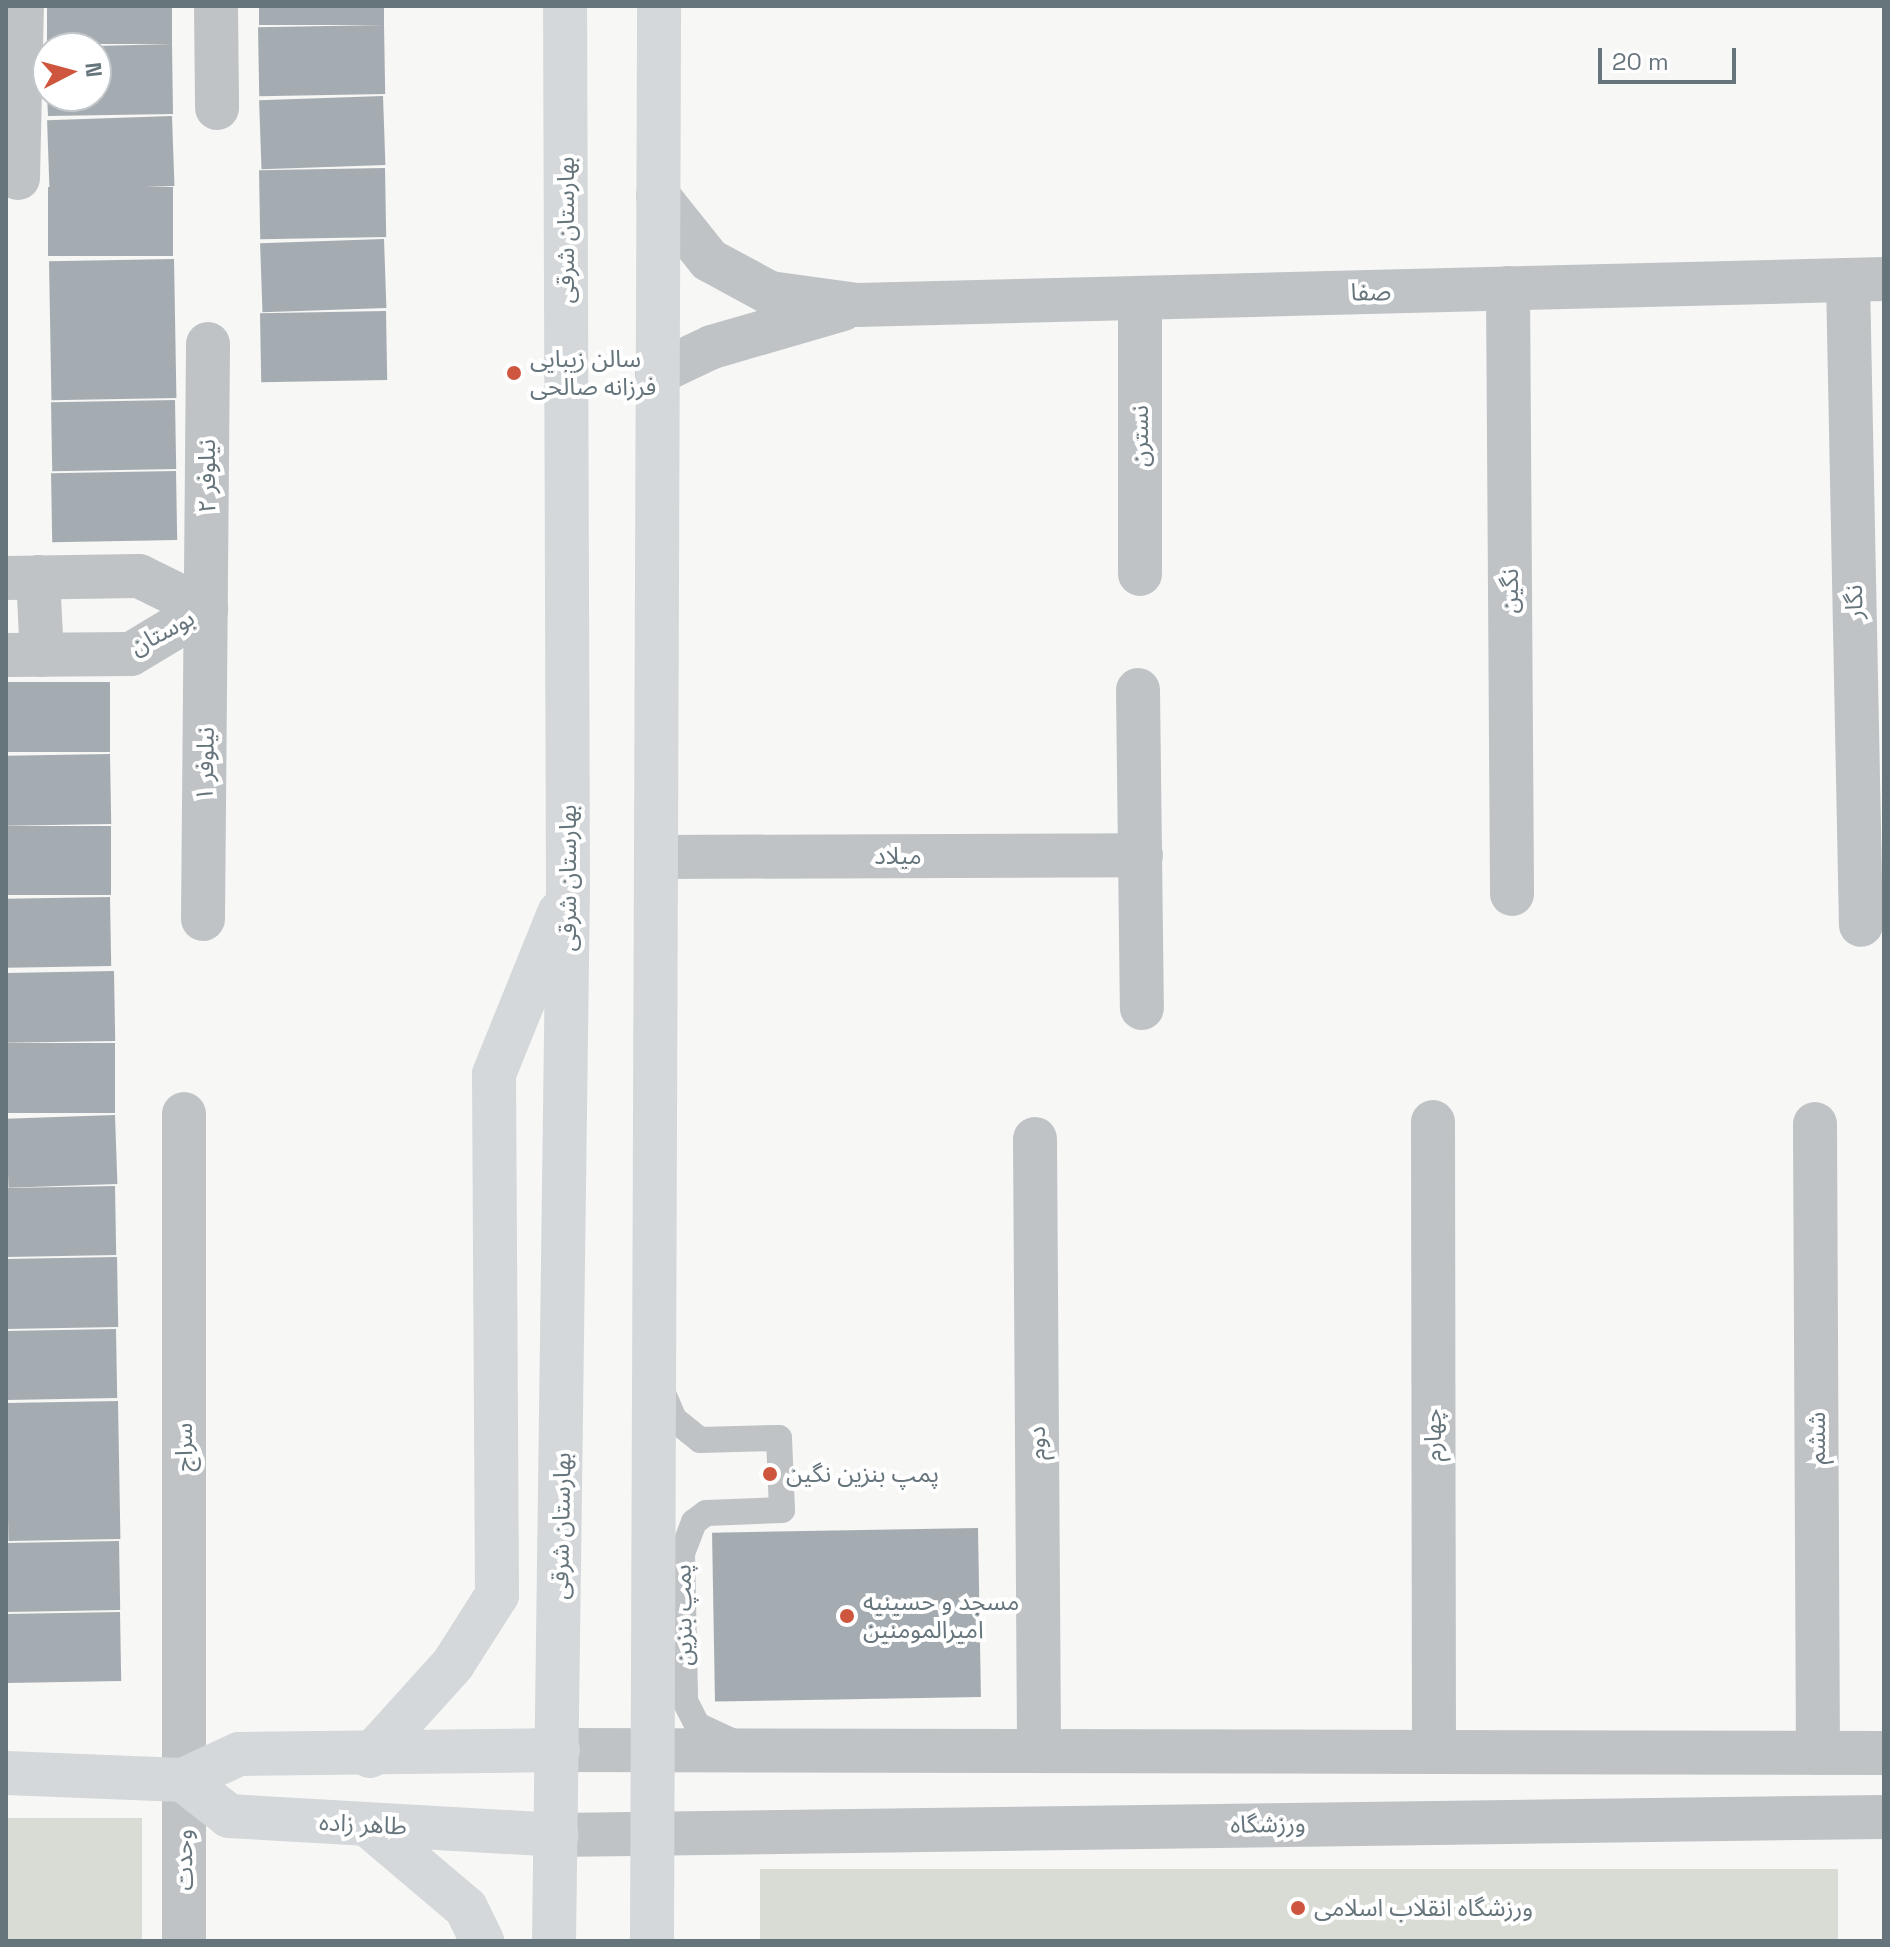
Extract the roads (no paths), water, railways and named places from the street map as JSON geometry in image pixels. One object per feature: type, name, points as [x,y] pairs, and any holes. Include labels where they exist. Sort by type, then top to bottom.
[{"type":"main road","name":"بهارستان شرقی","points":[[556,1835],[568,892],[565,6]]},
{"type":"main road","points":[[652,1941],[659,6]]},
{"type":"main road","points":[[370,1756],[453,1664],[497,1595],[494,1074],[568,892]]},
{"type":"main road","points":[[6,1773],[183,1780],[239,1754],[370,1756],[558,1750]]},
{"type":"main road","name":"طاهر زاده","points":[[183,1780],[229,1816],[556,1835]]},
{"type":"main road","points":[[368,1825],[466,1908],[482,1941]]},
{"type":"main road","points":[[554,1941],[556,1835]]},
{"type":"street","points":[[18,178],[22,6]]},
{"type":"street","points":[[216,6],[217,108]]},
{"type":"street","points":[[658,196],[709,260],[770,293],[857,305]]},
{"type":"street","name":"صفا","points":[[857,305],[1866,279]]},
{"type":"street","name":"نگار","points":[[1861,925],[1866,279]]},
{"type":"street","name":"نگین","points":[[1508,288],[1512,894]]},
{"type":"street","name":"نسترن","points":[[1140,298],[1140,574]]},
{"type":"street","points":[[657,373],[712,347],[857,305]]},
{"type":"street","name":"نیلوفر ۲","points":[[206,609],[208,344]]},
{"type":"street","name":"بوستان","points":[[22,577],[139,576],[206,609]]},
{"type":"street","points":[[22,577],[24,655]]},
{"type":"street","name":"بوستان","points":[[24,655],[131,654],[206,609]]},
{"type":"street","name":"نیلوفر ۱","points":[[203,919],[206,609]]},
{"type":"street","points":[[1138,690],[1142,1008]]},
{"type":"street","name":"میلاد","points":[[656,857],[1141,855]]},
{"type":"street","name":"سراج","points":[[183,1780],[184,1114]]},
{"type":"street","name":"چهارم","points":[[1433,1122],[1434,1747]]},
{"type":"street","name":"ششم","points":[[1815,1124],[1818,1753]]},
{"type":"street","name":"دوم","points":[[1035,1139],[1039,1747]]},
{"type":"street","points":[[558,1750],[1434,1747],[1884,1753]]},
{"type":"street","name":"وحدت","points":[[183,1780],[184,1941]]},
{"type":"street","name":"ورزشگاه","points":[[556,1835],[1884,1817]]},
{"type":"lane","name":"پمپ بنزین","points":[[656,1378],[687,1435],[779,1438],[782,1510],[706,1513],[694,1522],[682,1553],[685,1701],[697,1725],[756,1750]]},
{"type":"place","name":"سالن زیبایی فرزانه صالحی","points":[[514,373]]},
{"type":"place","name":"پمپ بنزین نگین","points":[[770,1474]]},
{"type":"place","name":"مسجد و حسینیه امیرالمومنین","points":[[847,1616]]},
{"type":"place","name":"ورزشگاه انقلاب اسلامی","points":[[1298,1908]]}]
